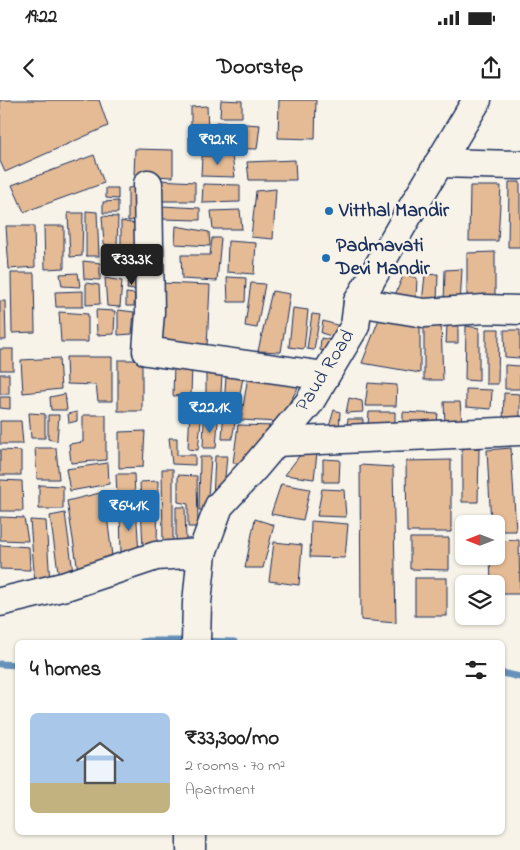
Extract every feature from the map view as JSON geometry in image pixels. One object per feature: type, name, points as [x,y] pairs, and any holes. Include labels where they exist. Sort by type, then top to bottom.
[{"type":"street","name":"Paud Road","points":[[196,640],[197,603],[202,552],[219,506],[309,404],[355,326],[358,302],[477,100]]},
{"type":"street","points":[[439,163],[520,165]]},
{"type":"street","points":[[148,184],[150,312],[147,351],[325,376]]},
{"type":"street","points":[[358,302],[424,313],[485,309],[520,310]]},
{"type":"street","points":[[276,442],[520,431]]},
{"type":"street","points":[[0,602],[66,586],[156,556],[202,552]]},
{"type":"street","points":[[191,835],[191,850]]},
{"type":"building","points":[[0,100],[99,100],[108,126],[5,172],[0,161]]},
{"type":"building","points":[[221,100],[242,101],[242,117],[220,117]]},
{"type":"building","points":[[279,100],[316,100],[315,139],[278,138]]},
{"type":"building","points":[[207,106],[208,131],[191,130],[191,107]]},
{"type":"building","points":[[216,122],[260,125],[257,149],[214,148]]},
{"type":"building","points":[[189,136],[207,137],[207,151],[189,151]]},
{"type":"building","points":[[135,149],[173,150],[173,177],[134,175]]},
{"type":"building","points":[[94,155],[104,183],[24,212],[12,185]]},
{"type":"building","points":[[202,156],[232,156],[235,177],[201,176]]},
{"type":"building","points":[[295,160],[296,180],[249,180],[247,162]]},
{"type":"building","points":[[159,180],[195,182],[195,201],[159,201]]},
{"type":"building","points":[[509,182],[520,182],[520,247],[508,247]]},
{"type":"building","points":[[203,184],[240,185],[240,202],[202,203]]},
{"type":"building","points":[[470,186],[501,186],[498,241],[469,241]]},
{"type":"building","points":[[139,187],[139,219],[128,221],[128,188]]},
{"type":"building","points":[[106,188],[118,188],[118,199],[106,198]]},
{"type":"building","points":[[276,189],[273,239],[251,237],[256,191]]},
{"type":"building","points":[[118,201],[118,213],[103,213],[103,202]]},
{"type":"building","points":[[161,206],[200,208],[200,220],[161,219]]},
{"type":"building","points":[[240,210],[242,229],[213,229],[211,211]]},
{"type":"building","points":[[86,211],[97,212],[99,256],[86,256]]},
{"type":"building","points":[[68,213],[83,213],[82,256],[70,257]]},
{"type":"building","points":[[102,216],[118,217],[117,246],[104,244]]},
{"type":"building","points":[[121,221],[136,224],[136,248],[121,246]]},
{"type":"building","points":[[6,226],[34,226],[35,267],[9,269]]},
{"type":"building","points":[[44,226],[64,226],[64,268],[45,269]]},
{"type":"building","points":[[176,226],[209,232],[210,246],[175,244]]},
{"type":"building","points":[[212,238],[221,238],[217,281],[182,279],[181,255],[210,255]]},
{"type":"building","points":[[228,241],[256,243],[254,274],[227,272]]},
{"type":"building","points":[[103,249],[137,251],[137,259],[104,259]]},
{"type":"building","points":[[495,252],[495,302],[467,304],[467,253]]},
{"type":"building","points":[[83,261],[100,263],[100,280],[84,279]]},
{"type":"building","points":[[107,261],[125,261],[125,274],[107,274]]},
{"type":"building","points":[[128,267],[140,267],[139,279],[127,279]]},
{"type":"building","points":[[462,269],[460,306],[444,306],[445,270]]},
{"type":"building","points":[[11,273],[34,273],[35,332],[12,333]]},
{"type":"building","points":[[78,273],[80,287],[62,286],[60,274]]},
{"type":"building","points":[[404,274],[417,278],[416,300],[395,295]]},
{"type":"building","points":[[438,274],[437,303],[422,303],[425,275]]},
{"type":"building","points":[[227,277],[246,278],[245,302],[228,302]]},
{"type":"building","points":[[105,278],[122,281],[120,307],[107,306]]},
{"type":"building","points":[[128,282],[137,282],[137,290],[127,289]]},
{"type":"building","points":[[86,283],[99,285],[100,304],[86,305]]},
{"type":"building","points":[[160,283],[210,285],[207,347],[156,342]]},
{"type":"building","points":[[251,283],[265,284],[257,328],[245,326]]},
{"type":"building","points":[[83,291],[83,307],[56,307],[55,292]]},
{"type":"building","points":[[272,291],[290,294],[281,352],[258,351]]},
{"type":"building","points":[[126,293],[135,294],[134,306],[126,306]]},
{"type":"building","points":[[0,301],[5,301],[6,340],[0,340]]},
{"type":"building","points":[[293,308],[308,310],[304,349],[289,347]]},
{"type":"building","points":[[96,310],[115,311],[114,334],[97,335]]},
{"type":"building","points":[[118,310],[134,312],[132,334],[118,335]]},
{"type":"building","points":[[59,312],[88,314],[88,342],[61,342]]},
{"type":"building","points":[[312,314],[320,315],[314,350],[307,349]]},
{"type":"building","points":[[381,314],[420,320],[420,373],[362,363]]},
{"type":"building","points":[[323,321],[340,326],[335,337],[321,333]]},
{"type":"building","points":[[424,323],[441,324],[443,380],[424,380]]},
{"type":"building","points":[[447,325],[458,325],[458,343],[446,343]]},
{"type":"building","points":[[466,326],[479,328],[479,381],[465,380]]},
{"type":"building","points":[[486,329],[499,329],[498,384],[486,384]]},
{"type":"building","points":[[504,330],[520,330],[520,358],[505,357]]},
{"type":"building","points":[[321,338],[331,340],[327,352],[320,350]]},
{"type":"building","points":[[0,349],[13,349],[13,370],[0,370]]},
{"type":"building","points":[[66,357],[112,357],[112,401],[98,401],[96,385],[67,384]]},
{"type":"building","points":[[59,358],[61,389],[23,393],[21,360]]},
{"type":"building","points":[[118,360],[142,360],[142,411],[118,411]]},
{"type":"building","points":[[174,364],[192,365],[191,395],[173,396]]},
{"type":"building","points":[[505,365],[520,366],[520,389],[505,389]]},
{"type":"building","points":[[206,372],[222,373],[220,412],[206,414]]},
{"type":"building","points":[[0,374],[9,374],[9,394],[0,394]]},
{"type":"building","points":[[226,376],[243,377],[232,439],[222,439]]},
{"type":"building","points":[[248,376],[302,381],[278,422],[241,420]]},
{"type":"building","points":[[368,383],[397,385],[396,406],[365,406]]},
{"type":"building","points":[[466,389],[492,390],[491,409],[466,407]]},
{"type":"building","points":[[504,393],[520,394],[520,423],[503,423]]},
{"type":"building","points":[[65,394],[67,410],[51,410],[50,397]]},
{"type":"building","points":[[0,397],[10,397],[10,409],[0,408]]},
{"type":"building","points":[[349,398],[362,401],[363,412],[346,413]]},
{"type":"building","points":[[444,402],[460,402],[462,423],[445,423]]},
{"type":"building","points":[[190,410],[202,411],[198,450],[188,449]]},
{"type":"building","points":[[334,410],[340,412],[339,430],[328,430]]},
{"type":"building","points":[[77,412],[77,421],[69,423],[68,414]]},
{"type":"building","points":[[369,412],[395,412],[395,425],[368,425]]},
{"type":"building","points":[[403,412],[438,414],[436,429],[403,430]]},
{"type":"building","points":[[29,413],[45,414],[45,438],[31,438]]},
{"type":"building","points":[[48,415],[59,415],[57,441],[48,439]]},
{"type":"building","points":[[83,415],[106,415],[106,460],[71,463],[69,444],[83,442]]},
{"type":"building","points":[[348,419],[363,419],[362,431],[346,431]]},
{"type":"building","points":[[0,421],[21,421],[23,444],[0,444]]},
{"type":"building","points":[[204,421],[218,421],[216,448],[203,448]]},
{"type":"building","points":[[238,425],[276,426],[264,448],[251,449],[248,463],[233,463]]},
{"type":"building","points":[[145,431],[143,467],[119,468],[119,432]]},
{"type":"building","points":[[169,438],[177,438],[177,455],[195,455],[195,465],[172,464]]},
{"type":"building","points":[[35,448],[56,448],[59,479],[37,479]]},
{"type":"building","points":[[462,448],[479,448],[478,502],[462,502]]},
{"type":"building","points":[[511,448],[516,531],[505,531],[505,515],[491,515],[487,450]]},
{"type":"building","points":[[0,450],[21,451],[21,475],[0,475]]},
{"type":"building","points":[[303,451],[317,453],[314,479],[285,475]]},
{"type":"building","points":[[215,456],[227,456],[223,498],[213,499]]},
{"type":"building","points":[[200,457],[211,457],[207,510],[199,510]]},
{"type":"building","points":[[323,459],[340,460],[339,482],[323,482]]},
{"type":"building","points":[[451,460],[451,532],[407,532],[406,461]]},
{"type":"building","points":[[108,463],[109,484],[70,491],[66,469]]},
{"type":"building","points":[[360,465],[393,467],[396,623],[361,620]]},
{"type":"building","points":[[162,469],[173,469],[173,545],[163,546]]},
{"type":"building","points":[[116,474],[134,474],[135,496],[117,496]]},
{"type":"building","points":[[178,475],[197,476],[198,527],[188,527],[188,504],[178,502]]},
{"type":"building","points":[[0,480],[22,481],[23,511],[0,511]]},
{"type":"building","points":[[158,481],[157,547],[143,549],[140,482]]},
{"type":"building","points":[[281,484],[310,489],[303,520],[271,514]]},
{"type":"building","points":[[39,485],[63,486],[63,509],[39,509]]},
{"type":"building","points":[[322,489],[344,490],[346,517],[317,516]]},
{"type":"building","points":[[104,492],[113,564],[78,571],[67,501]]},
{"type":"building","points":[[120,506],[136,506],[139,555],[121,557]]},
{"type":"building","points":[[176,507],[185,507],[186,541],[176,541]]},
{"type":"building","points":[[65,513],[73,572],[59,578],[50,516]]},
{"type":"building","points":[[0,517],[24,518],[28,541],[0,540]]},
{"type":"building","points":[[255,519],[274,525],[263,568],[245,568]]},
{"type":"building","points":[[30,520],[46,521],[50,583],[35,584]]},
{"type":"building","points":[[311,521],[348,524],[345,558],[310,557]]},
{"type":"building","points":[[410,538],[449,538],[449,570],[410,569]]},
{"type":"building","points":[[519,540],[520,594],[505,594],[505,575],[491,575],[490,565],[505,565],[505,541]]},
{"type":"building","points":[[274,542],[302,545],[299,585],[269,581]]},
{"type":"building","points":[[0,545],[29,547],[30,570],[0,569]]},
{"type":"building","points":[[415,578],[447,578],[447,616],[415,616]]},
{"type":"waterway","points":[[0,664],[15,665]]},
{"type":"waterway","points":[[505,674],[520,677]]},
{"type":"place","name":"Vitthal Mandir","points":[[329,211]]},
{"type":"place","name":"Padmavati Devi Mandir","points":[[326,258]]}]
